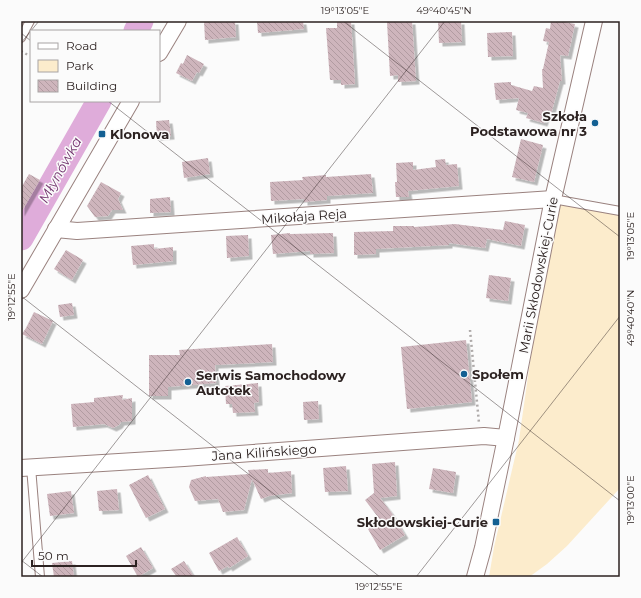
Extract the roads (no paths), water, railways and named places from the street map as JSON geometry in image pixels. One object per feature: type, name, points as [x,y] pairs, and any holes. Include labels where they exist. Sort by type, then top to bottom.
[{"type":"street","points":[[160,51],[178,21]]},
{"type":"street","name":"Marii Skłodowskiej-Curie","points":[[475,577],[483,548],[506,438],[553,199],[594,21]]},
{"type":"street","points":[[21,290],[130,102]]},
{"type":"street","name":"Mikołaja Reja","points":[[56,229],[76,231],[553,199]]},
{"type":"street","name":"Jana Kilińskiego","points":[[26,468],[484,436],[506,438]]},
{"type":"lane","points":[[21,38],[30,21]]},
{"type":"lane","points":[[553,199],[620,210]]},
{"type":"lane","points":[[26,468],[40,577]]},
{"type":"waterway","name":"Młynówka","points":[[136,30],[141,21]]},
{"type":"waterway","name":"Młynówka","points":[[21,238],[98,102]]},
{"type":"place","name":"Szkoła Podstawowa nr 3","points":[[595,123]]},
{"type":"place","name":"Klonowa","points":[[102,134]]},
{"type":"place","name":"Społem","points":[[464,374]]},
{"type":"place","name":"Serwis Samochodowy Autotek","points":[[188,382]]},
{"type":"place","name":"Skłodowskiej-Curie","points":[[496,522]]}]
